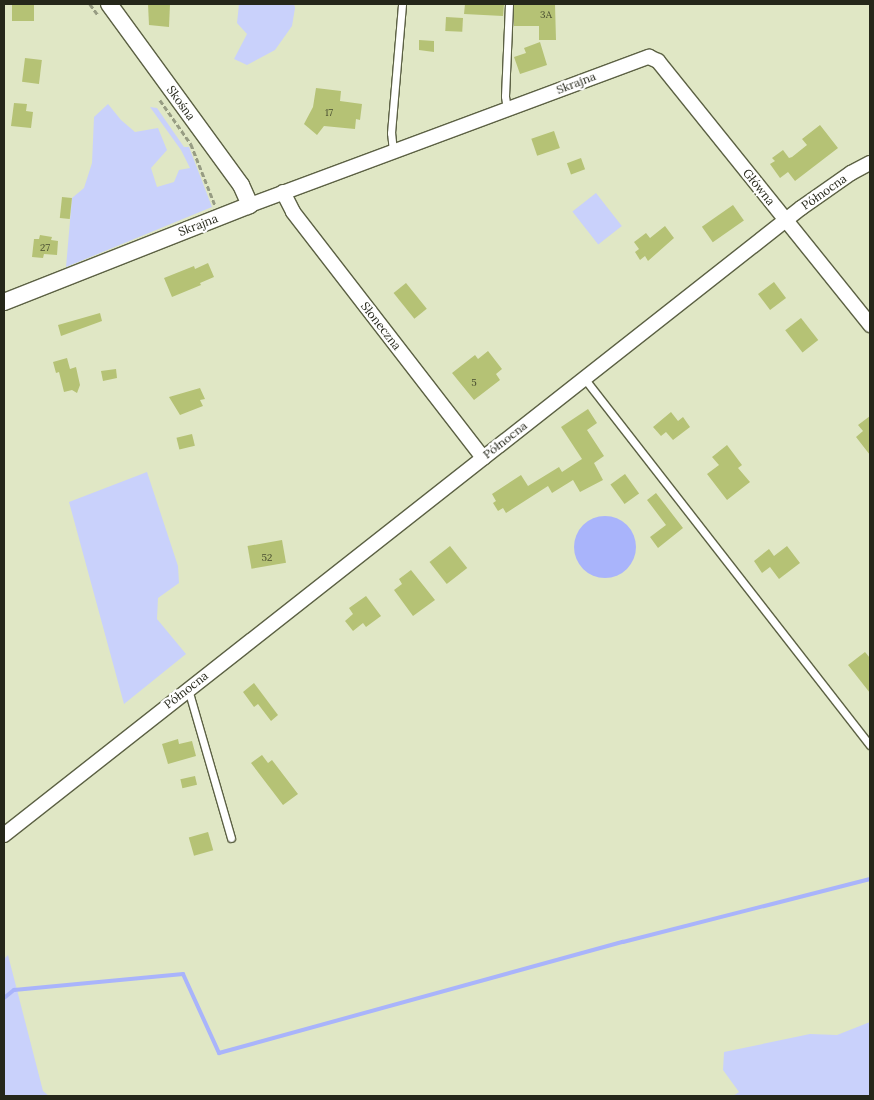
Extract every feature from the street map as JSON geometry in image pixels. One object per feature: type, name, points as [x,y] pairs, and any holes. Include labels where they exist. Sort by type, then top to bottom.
[{"type":"street","name":"Skośna","points":[[109,4],[241,185],[250,205]]},
{"type":"street","name":"Skrajna","points":[[4,302],[282,192],[644,57]]},
{"type":"street","name":"Główna","points":[[644,57],[649,57],[658,62],[870,325]]},
{"type":"street","name":"Północna","points":[[4,835],[785,220],[851,173],[870,163]]},
{"type":"street","name":"Słoneczna","points":[[282,192],[293,212],[483,458]]},
{"type":"lane","points":[[393,151],[390,133],[402,4]]},
{"type":"lane","points":[[507,109],[504,96],[509,4]]},
{"type":"lane","points":[[584,378],[870,745]]},
{"type":"lane","points":[[188,689],[231,838]]},
{"type":"path","points":[[90,4],[101,20]]},
{"type":"path","points":[[157,96],[190,144],[219,217]]},
{"type":"shaded area","points":[[239,4],[294,4],[295,8],[292,26],[275,50],[247,65],[234,59],[247,34],[237,23]]},
{"type":"shaded area","points":[[108,104],[121,120],[135,132],[158,128],[167,150],[151,168],[157,187],[174,182],[179,170],[190,168],[181,150],[150,107],[157,108],[184,147],[189,147],[212,207],[66,267],[72,198],[84,188],[92,163],[94,117]]},
{"type":"shaded area","points":[[596,193],[622,226],[598,245],[572,211]]},
{"type":"shaded area","points":[[147,472],[178,566],[179,583],[158,598],[157,619],[186,654],[124,704],[69,502]]},
{"type":"shaded area","points":[[8,955],[43,1091],[49,1096],[4,1096],[4,959]]},
{"type":"shaded area","points":[[870,1022],[870,1096],[733,1096],[739,1092],[723,1070],[724,1052],[810,1034],[837,1035]]},
{"type":"water","points":[[605,516],[617,519],[627,525],[633,535],[636,547],[633,559],[627,569],[617,575],[605,578],[593,575],[583,569],[577,559],[574,547],[577,535],[583,525],[593,519]]},
{"type":"building","points":[[12,4],[34,4],[34,21],[12,21]]},
{"type":"building","points":[[148,4],[170,4],[169,27],[149,25]]},
{"type":"building","points":[[465,4],[504,4],[503,16],[464,14]]},
{"type":"building","points":[[514,4],[555,4],[556,40],[539,40],[539,26],[514,26]]},
{"type":"building","points":[[446,17],[463,18],[462,32],[445,31]]},
{"type":"building","points":[[419,40],[434,41],[434,52],[419,50]]},
{"type":"building","points":[[540,42],[547,65],[520,74],[514,57],[526,53],[524,48]]},
{"type":"building","points":[[25,58],[42,60],[39,84],[22,82]]},
{"type":"building","points":[[316,88],[341,91],[340,101],[362,104],[360,120],[356,119],[355,129],[324,126],[317,135],[304,124],[313,107]]},
{"type":"building","points":[[14,103],[27,104],[26,111],[33,112],[31,128],[11,126]]},
{"type":"building","points":[[820,125],[838,148],[795,181],[788,172],[780,178],[770,164],[775,161],[772,158],[783,150],[789,158],[792,157],[807,145],[802,139]]},
{"type":"building","points":[[554,131],[560,148],[537,156],[531,139]]},
{"type":"building","points":[[581,158],[585,169],[571,174],[567,163]]},
{"type":"building","points":[[62,197],[72,198],[70,219],[60,218]]},
{"type":"building","points":[[733,205],[744,221],[713,242],[702,227]]},
{"type":"building","points":[[665,226],[674,238],[648,261],[645,256],[640,260],[635,252],[639,249],[634,242],[646,233],[650,238]]},
{"type":"building","points":[[40,235],[52,237],[51,240],[58,241],[57,255],[44,254],[43,258],[32,257],[34,239],[39,239]]},
{"type":"building","points":[[208,263],[214,277],[200,283],[201,285],[172,297],[164,278],[194,266],[195,269]]},
{"type":"building","points":[[774,282],[786,298],[770,310],[758,294]]},
{"type":"building","points":[[406,283],[427,309],[414,319],[394,293]]},
{"type":"building","points":[[100,313],[102,321],[61,336],[58,325]]},
{"type":"building","points":[[801,318],[818,340],[802,352],[785,330]]},
{"type":"building","points":[[488,351],[502,369],[496,374],[500,380],[474,400],[452,373],[475,355],[478,359]]},
{"type":"building","points":[[67,358],[70,369],[76,367],[80,385],[77,393],[72,390],[64,392],[59,372],[56,373],[53,362]]},
{"type":"building","points":[[116,369],[117,378],[103,381],[101,371]]},
{"type":"building","points":[[200,388],[205,399],[200,400],[203,406],[180,415],[169,397]]},
{"type":"building","points":[[588,409],[597,423],[587,430],[604,456],[594,463],[603,480],[580,492],[573,480],[552,493],[548,486],[506,513],[503,508],[498,511],[493,503],[496,501],[492,494],[521,475],[528,486],[559,467],[562,472],[582,459],[561,427]]},
{"type":"building","points":[[671,412],[678,421],[683,417],[690,427],[673,440],[666,432],[661,436],[653,427]]},
{"type":"building","points":[[870,416],[870,455],[856,437],[863,431],[858,425]]},
{"type":"building","points":[[192,434],[195,446],[179,450],[176,438]]},
{"type":"building","points":[[727,445],[742,465],[738,468],[750,482],[727,500],[707,474],[719,465],[712,457]]},
{"type":"building","points":[[625,474],[639,493],[625,504],[610,485]]},
{"type":"building","points":[[656,493],[683,528],[658,548],[650,537],[666,525],[647,500]]},
{"type":"building","points":[[282,540],[286,563],[252,569],[248,546]]},
{"type":"building","points":[[450,546],[467,568],[447,584],[430,562]]},
{"type":"building","points":[[787,546],[800,563],[779,579],[770,567],[762,573],[754,561],[769,549],[774,556]]},
{"type":"building","points":[[411,570],[435,600],[413,616],[394,590],[402,584],[399,579]]},
{"type":"building","points":[[366,596],[381,616],[366,627],[363,623],[353,631],[345,621],[353,614],[349,608]]},
{"type":"building","points":[[865,652],[870,658],[870,693],[848,665]]},
{"type":"building","points":[[254,683],[278,715],[271,721],[258,704],[254,707],[243,692]]},
{"type":"building","points":[[178,739],[179,744],[192,741],[196,756],[168,764],[162,744]]},
{"type":"building","points":[[262,755],[268,763],[272,760],[298,794],[283,805],[251,763]]},
{"type":"building","points":[[195,776],[197,785],[182,788],[180,779]]},
{"type":"building","points":[[208,832],[213,850],[194,856],[189,838]]},
{"type":"waterway","points":[[4,998],[14,990],[183,974],[219,1053],[623,942],[870,879]]}]
